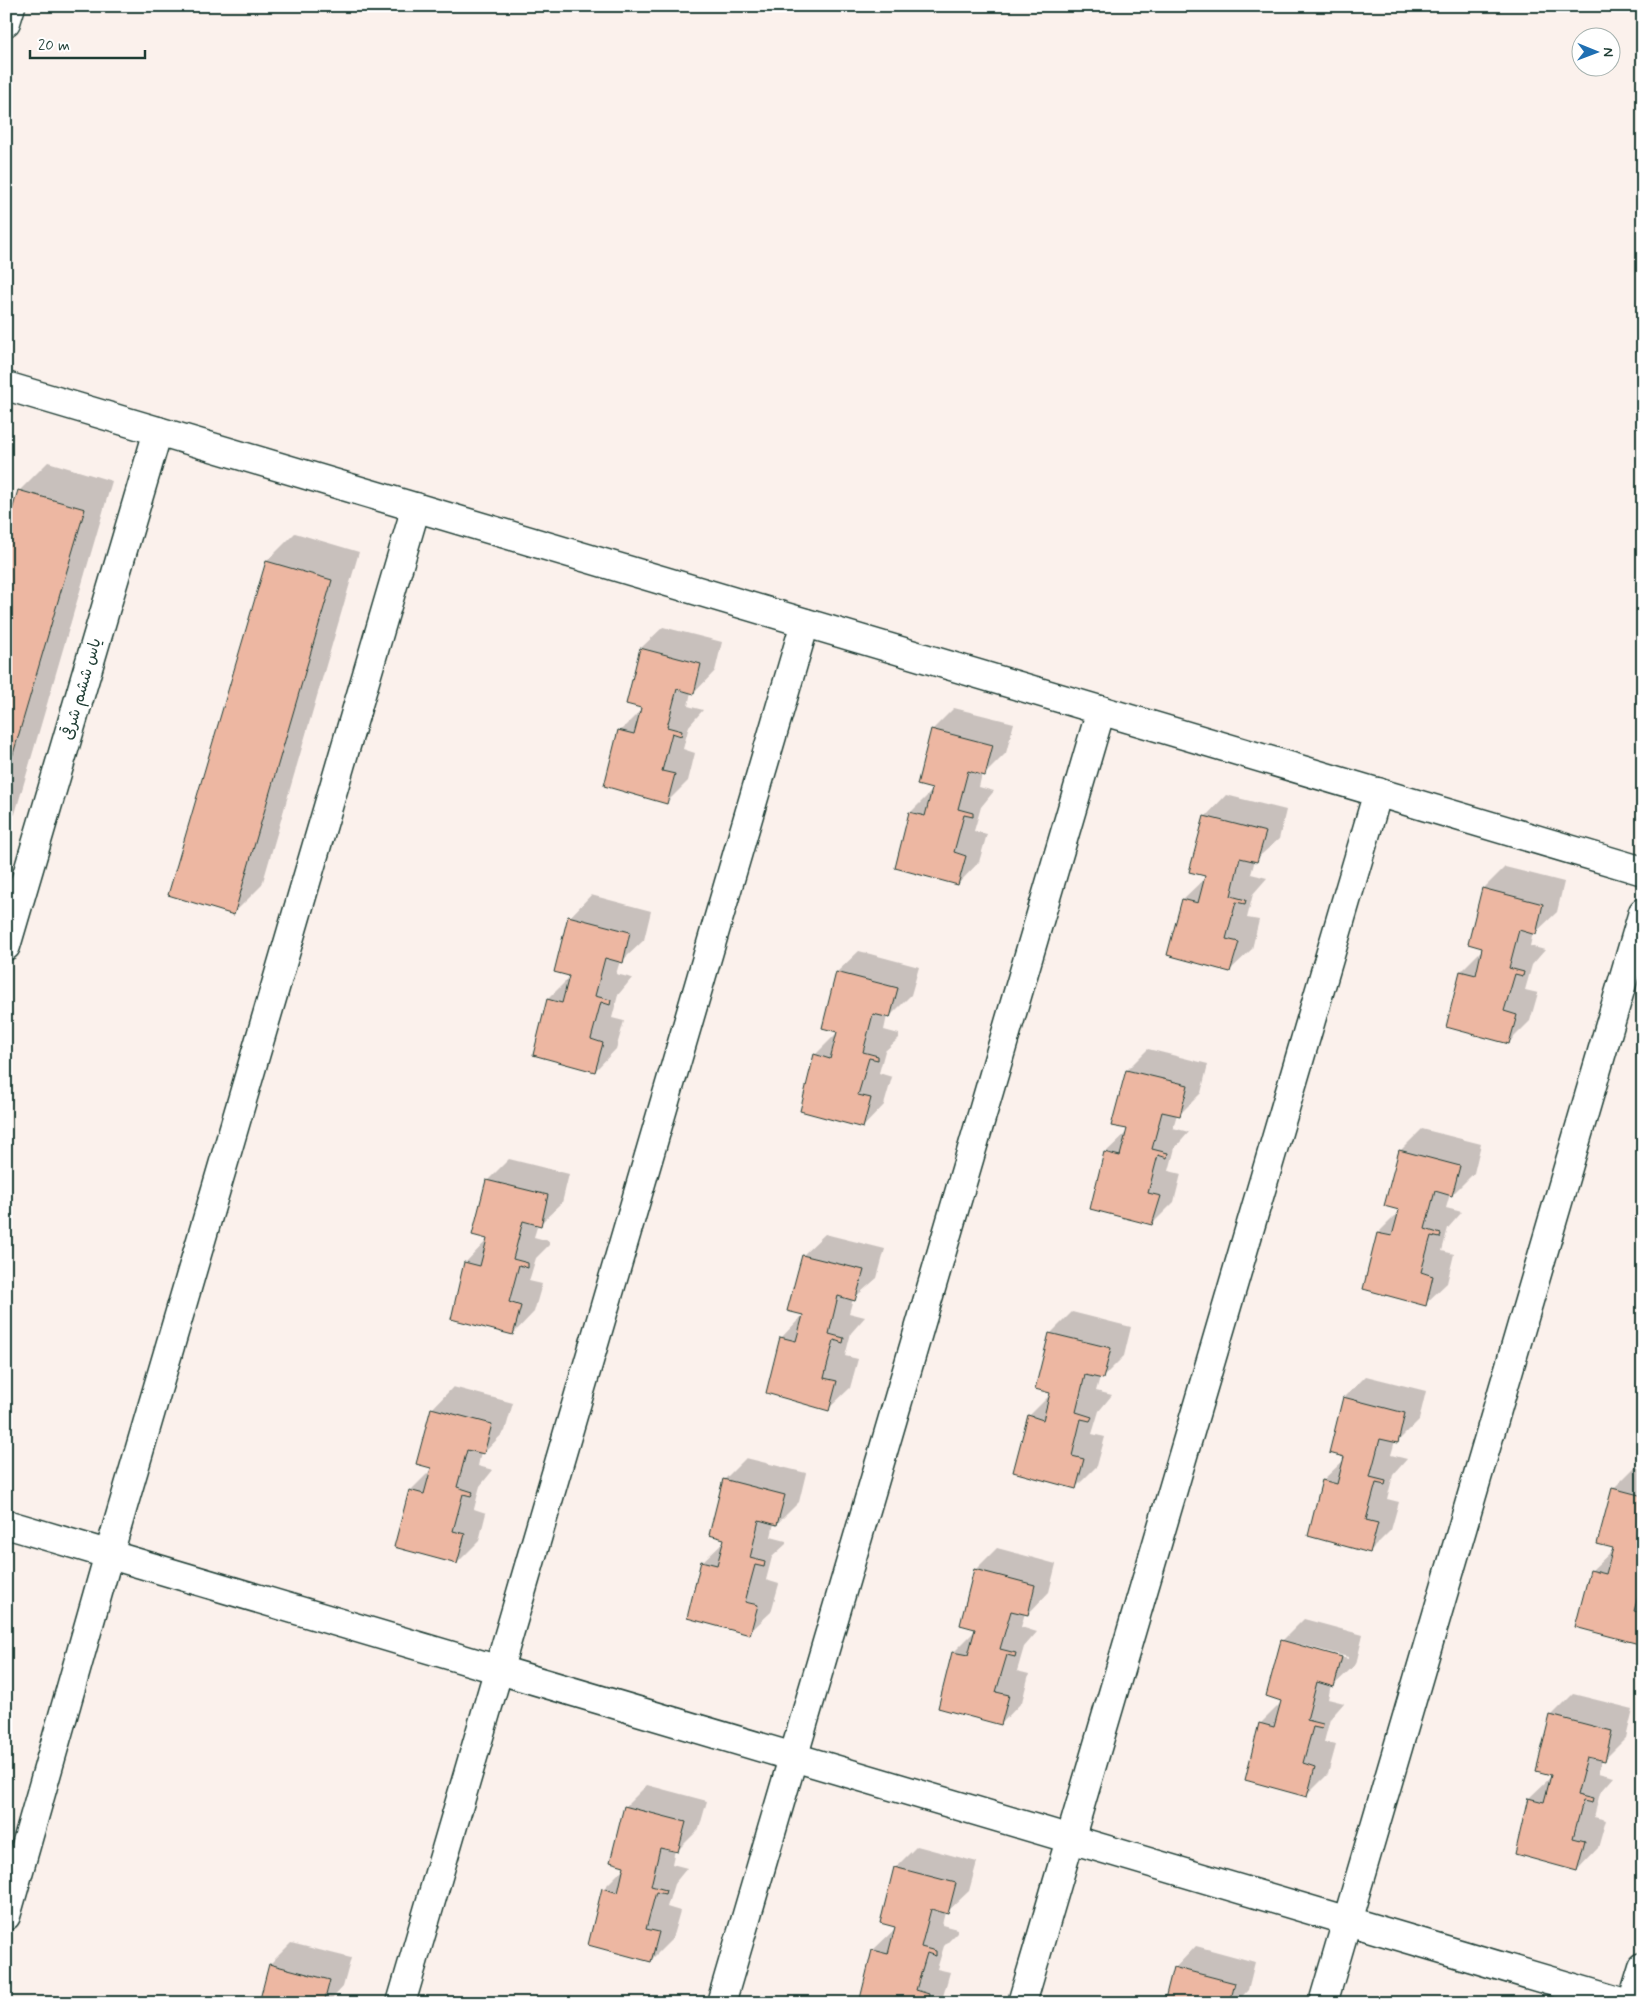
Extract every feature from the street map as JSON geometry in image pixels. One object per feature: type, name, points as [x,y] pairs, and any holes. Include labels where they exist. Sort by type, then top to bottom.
[{"type":"street","points":[[6,22],[11,6]]},
{"type":"street","points":[[6,386],[1643,871]]},
{"type":"street","name":"یاس ششم شرقی","points":[[6,946],[158,431]]},
{"type":"street","points":[[6,1916],[109,1554],[416,507]]},
{"type":"street","points":[[401,2003],[805,623]]},
{"type":"street","points":[[722,2003],[1101,710]]},
{"type":"street","points":[[1022,2003],[1378,792]]},
{"type":"street","points":[[1323,2003],[1643,912]]},
{"type":"street","points":[[6,1524],[1625,2003]]},
{"type":"street","points":[[1632,2003],[1643,1967]]},
{"type":"building","points":[[18,490],[85,509],[6,778],[6,531]]},
{"type":"building","points":[[266,561],[332,580],[234,915],[168,895]]},
{"type":"building","points":[[640,648],[701,664],[694,694],[677,689],[667,727],[682,731],[681,736],[672,733],[662,771],[675,774],[667,804],[604,786],[618,730],[634,734],[641,708],[626,704]]},
{"type":"building","points":[[931,729],[993,745],[985,776],[968,771],[958,809],[973,813],[973,817],[964,815],[954,852],[966,856],[958,885],[895,868],[909,812],[925,816],[932,789],[917,785]]},
{"type":"building","points":[[1204,816],[1266,832],[1257,862],[1240,858],[1231,896],[1246,900],[1245,904],[1236,902],[1226,939],[1239,942],[1230,972],[1167,955],[1182,899],[1198,903],[1205,876],[1189,872]]},
{"type":"building","points":[[1482,888],[1543,904],[1536,935],[1519,930],[1509,968],[1524,972],[1523,976],[1515,974],[1504,1011],[1517,1015],[1509,1044],[1446,1027],[1460,971],[1476,975],[1482,948],[1468,944]]},
{"type":"building","points":[[568,916],[630,932],[623,963],[605,958],[595,996],[611,1000],[610,1005],[601,1002],[591,1039],[603,1043],[595,1072],[533,1055],[547,999],[562,1003],[569,976],[554,972]]},
{"type":"building","points":[[836,972],[898,988],[890,1018],[873,1014],[863,1052],[878,1056],[878,1060],[869,1058],[858,1095],[871,1098],[863,1128],[800,1111],[814,1054],[830,1059],[837,1032],[822,1028]]},
{"type":"building","points":[[1126,1070],[1188,1085],[1180,1116],[1162,1112],[1152,1149],[1168,1153],[1167,1158],[1158,1155],[1148,1193],[1161,1196],[1152,1225],[1090,1209],[1104,1152],[1120,1156],[1127,1129],[1111,1126]]},
{"type":"building","points":[[1399,1150],[1460,1166],[1452,1196],[1435,1191],[1425,1229],[1441,1234],[1440,1238],[1431,1236],[1421,1272],[1433,1276],[1426,1306],[1363,1289],[1377,1233],[1392,1236],[1399,1210],[1384,1206]]},
{"type":"building","points":[[486,1180],[548,1195],[541,1226],[523,1221],[513,1259],[528,1263],[528,1268],[519,1265],[509,1302],[521,1306],[513,1335],[451,1319],[464,1262],[480,1266],[487,1239],[472,1235]]},
{"type":"building","points":[[802,1255],[864,1270],[855,1301],[838,1296],[829,1334],[844,1338],[843,1343],[834,1340],[824,1378],[837,1381],[829,1411],[766,1393],[780,1337],[796,1341],[803,1315],[787,1311]]},
{"type":"building","points":[[1049,1333],[1111,1348],[1103,1379],[1085,1375],[1076,1412],[1092,1417],[1090,1421],[1081,1419],[1072,1456],[1084,1459],[1076,1489],[1013,1472],[1028,1415],[1043,1420],[1050,1393],[1035,1389]]},
{"type":"building","points":[[1343,1397],[1405,1413],[1398,1443],[1380,1439],[1370,1477],[1386,1481],[1385,1485],[1376,1483],[1366,1520],[1378,1523],[1370,1553],[1308,1536],[1322,1480],[1337,1484],[1344,1457],[1329,1453]]},
{"type":"building","points":[[431,1408],[492,1424],[484,1454],[467,1450],[457,1487],[473,1492],[471,1496],[463,1494],[453,1531],[465,1534],[457,1564],[394,1547],[409,1490],[424,1494],[431,1468],[416,1464]]},
{"type":"building","points":[[723,1479],[785,1495],[777,1525],[759,1520],[750,1558],[765,1562],[764,1567],[755,1565],[745,1602],[758,1605],[750,1635],[687,1618],[701,1561],[717,1565],[724,1539],[709,1535]]},
{"type":"building","points":[[1612,1488],[1643,1496],[1643,1551],[1639,1567],[1643,1568],[1643,1579],[1634,1611],[1643,1613],[1643,1629],[1639,1644],[1575,1627],[1590,1570],[1606,1574],[1613,1548],[1597,1544]]},
{"type":"building","points":[[974,1569],[1035,1585],[1028,1615],[1011,1611],[1000,1649],[1016,1653],[1015,1657],[1007,1655],[996,1692],[1009,1695],[1001,1725],[938,1708],[952,1652],[968,1655],[975,1629],[960,1625]]},
{"type":"building","points":[[1281,1640],[1342,1657],[1334,1687],[1317,1682],[1307,1720],[1323,1724],[1322,1729],[1313,1727],[1303,1763],[1315,1767],[1307,1797],[1245,1780],[1259,1723],[1274,1727],[1281,1701],[1266,1696]]},
{"type":"building","points":[[1550,1715],[1612,1731],[1605,1761],[1587,1757],[1577,1795],[1593,1799],[1592,1803],[1583,1801],[1573,1838],[1585,1841],[1577,1871],[1515,1854],[1528,1798],[1544,1802],[1551,1775],[1536,1771]]},
{"type":"building","points":[[624,1806],[686,1822],[678,1852],[660,1848],[651,1886],[666,1890],[665,1894],[656,1892],[646,1929],[659,1932],[651,1962],[588,1945],[602,1888],[618,1893],[624,1866],[610,1862]]},
{"type":"building","points":[[894,1867],[956,1883],[948,1914],[931,1909],[921,1947],[936,1951],[936,1956],[927,1953],[916,1990],[929,1994],[927,2003],[859,2003],[872,1950],[888,1954],[895,1927],[880,1923]]},
{"type":"building","points":[[269,1964],[330,1980],[324,2003],[259,2003]]},
{"type":"building","points":[[1173,1967],[1235,1983],[1230,2003],[1164,2003]]}]
